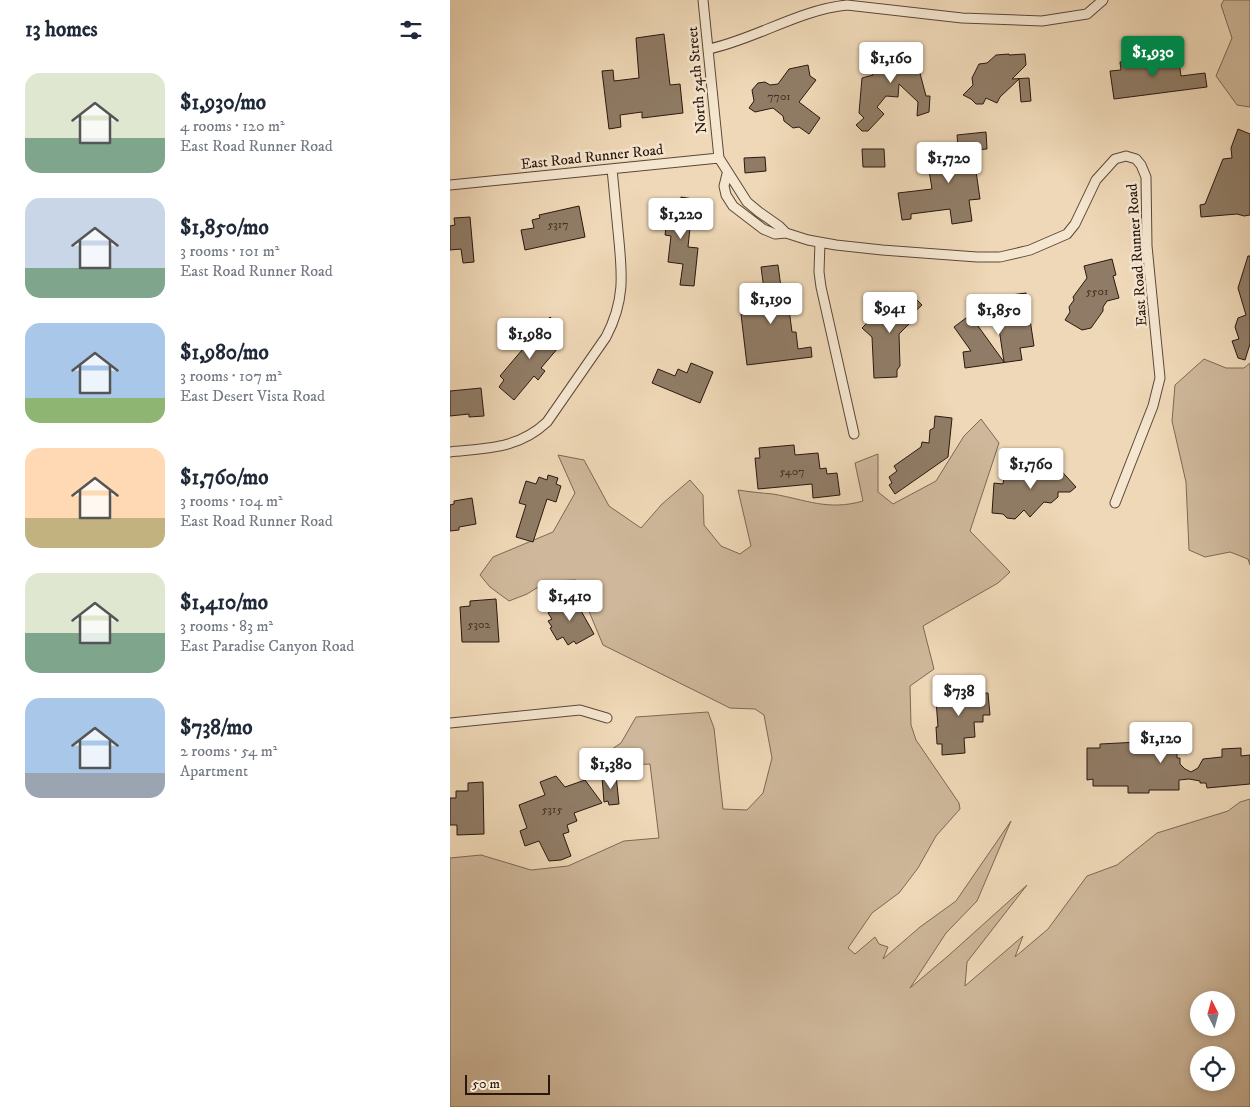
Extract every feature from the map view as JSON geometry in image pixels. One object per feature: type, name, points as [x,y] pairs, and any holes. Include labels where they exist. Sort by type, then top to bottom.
[{"type":"street","name":"North 54th Street","points":[[703,0],[719,158]]},
{"type":"street","points":[[709,49],[729,45],[806,14],[847,5],[980,19],[1042,21],[1087,14],[1103,0]]},
{"type":"street","name":"East Road Runner Road","points":[[727,174],[724,186],[726,196],[733,206],[763,229],[776,234],[786,233],[820,242],[882,250],[1000,257],[1030,250],[1067,234],[1075,224],[1096,180],[1116,159],[1126,156],[1136,159],[1146,177],[1147,246],[1160,378],[1152,406],[1115,503]]},
{"type":"street","name":"East Road Runner Road","points":[[450,185],[719,158],[727,174],[746,202],[786,233]]},
{"type":"street","points":[[450,452],[504,446],[522,440],[536,432],[547,422],[606,337],[618,306],[623,272],[612,169]]},
{"type":"street","points":[[820,242],[819,272],[821,287],[854,434]]},
{"type":"street","points":[[450,723],[580,710],[607,718]]},
{"type":"shaded area","points":[[1224,0],[1250,0],[1250,107],[1237,105],[1216,76],[1232,38],[1221,5]]},
{"type":"shaded area","points":[[1204,359],[1226,368],[1244,368],[1250,363],[1250,565],[1248,559],[1230,552],[1205,557],[1189,550],[1186,482],[1172,421],[1175,385]]},
{"type":"shaded area","points":[[981,419],[999,443],[970,531],[1010,572],[998,583],[923,626],[934,669],[910,686],[911,725],[916,740],[959,803],[960,809],[936,836],[918,868],[899,893],[872,913],[848,948],[855,954],[875,937],[879,944],[888,947],[883,959],[920,927],[956,901],[1011,821],[977,901],[946,933],[910,988],[1027,885],[967,962],[965,986],[1023,936],[1015,957],[1048,929],[1087,876],[1117,865],[1157,833],[1228,811],[1240,802],[1250,799],[1250,1107],[450,1107],[450,858],[481,855],[531,870],[568,866],[624,841],[659,838],[650,764],[626,765],[609,751],[621,743],[636,717],[708,712],[714,728],[723,809],[747,810],[763,793],[772,758],[764,715],[755,709],[730,708],[603,645],[576,580],[548,581],[527,594],[509,601],[490,587],[480,575],[493,557],[553,532],[575,493],[558,455],[584,460],[609,506],[641,528],[662,504],[690,480],[703,495],[704,525],[721,546],[740,554],[751,546],[738,490],[773,494],[828,505],[850,504],[863,501],[855,463],[878,454],[878,492],[893,504],[936,481],[964,436]]},
{"type":"building","points":[[664,34],[670,85],[680,84],[683,113],[642,118],[642,112],[620,115],[621,127],[609,129],[602,71],[613,70],[614,81],[639,78],[636,38]]},
{"type":"building","points":[[884,43],[913,44],[912,62],[917,62],[926,96],[930,96],[929,112],[917,116],[918,102],[899,84],[898,97],[886,96],[877,107],[884,114],[868,131],[862,131],[856,125],[864,118],[859,113],[862,78],[873,75],[867,56],[883,71]]},
{"type":"building","points":[[1025,54],[1026,65],[1012,79],[1029,78],[1031,101],[1021,102],[1019,79],[1000,97],[997,103],[986,98],[983,104],[976,104],[963,95],[973,85],[972,78],[979,64],[987,63],[996,55]]},
{"type":"building","points":[[1178,55],[1181,76],[1205,73],[1207,87],[1114,99],[1110,71],[1121,70],[1120,62]]},
{"type":"building","points":[[808,65],[810,76],[816,80],[799,102],[820,118],[809,134],[799,127],[793,128],[773,108],[755,112],[749,108],[754,101],[752,90],[758,83],[778,84],[789,69]]},
{"type":"building","points":[[1238,129],[1250,134],[1250,215],[1237,214],[1201,217],[1200,205],[1205,204],[1223,159],[1232,158],[1231,148]]},
{"type":"building","points":[[986,132],[987,149],[973,150],[980,199],[969,200],[972,221],[952,224],[950,209],[911,214],[911,219],[902,220],[898,193],[932,189],[928,164],[959,159],[957,135]]},
{"type":"building","points":[[862,149],[884,149],[885,167],[863,167]]},
{"type":"building","points":[[765,157],[766,171],[745,173],[744,158]]},
{"type":"building","points":[[681,197],[693,199],[688,247],[698,248],[694,286],[680,285],[683,264],[668,262],[671,236],[665,235],[666,228],[657,227],[659,212],[679,215]]},
{"type":"building","points":[[579,206],[585,237],[525,250],[521,230],[534,228],[532,220],[540,218],[539,215]]},
{"type":"building","points":[[470,217],[474,262],[463,263],[461,249],[450,250],[450,226],[455,225],[454,218]]},
{"type":"building","points":[[1248,256],[1250,256],[1250,344],[1245,360],[1238,358],[1232,341],[1239,339],[1235,327],[1238,318],[1246,315],[1238,288]]},
{"type":"building","points":[[1112,259],[1116,275],[1113,276],[1119,298],[1107,301],[1103,311],[1091,328],[1082,330],[1065,320],[1070,312],[1069,307],[1074,300],[1073,297],[1087,278],[1084,266]]},
{"type":"building","points":[[778,265],[782,295],[787,294],[792,332],[796,332],[798,349],[811,347],[812,357],[747,365],[741,314],[751,313],[750,299],[765,297],[761,267]]},
{"type":"building","points":[[902,293],[910,293],[922,305],[909,317],[910,323],[899,334],[900,366],[897,370],[897,377],[874,378],[872,337],[862,328],[885,305],[890,305]]},
{"type":"building","points":[[1026,293],[1034,346],[1020,348],[1022,360],[965,368],[963,352],[971,351],[954,327],[970,315],[1004,362],[998,322],[1006,321],[1004,305],[1013,304],[1011,295]]},
{"type":"building","points":[[550,317],[561,327],[550,341],[558,348],[541,368],[545,371],[538,380],[534,376],[514,400],[499,387],[504,380],[500,376]]},
{"type":"building","points":[[691,363],[713,372],[700,403],[652,383],[658,369],[675,376],[678,369],[687,373]]},
{"type":"building","points":[[481,388],[484,416],[469,417],[469,414],[450,416],[450,391]]},
{"type":"building","points":[[935,416],[952,418],[948,457],[895,494],[889,485],[892,483],[889,477],[897,471],[894,466],[921,447],[922,442],[929,443],[930,430],[934,428]]},
{"type":"building","points":[[794,445],[795,455],[818,453],[820,469],[826,468],[827,474],[837,473],[840,495],[813,498],[812,484],[758,489],[755,458],[760,458],[759,448]]},
{"type":"building","points":[[1044,452],[1076,487],[1070,492],[1058,492],[1058,497],[1051,503],[1044,502],[1030,517],[1024,510],[1015,519],[1007,518],[1003,514],[992,513],[994,483],[1003,484],[1004,478],[1023,479],[1037,466],[1034,462]]},
{"type":"building","points":[[548,475],[558,478],[556,484],[561,486],[556,502],[547,499],[533,542],[516,537],[526,505],[519,503],[526,481],[536,484],[539,477],[547,480]]},
{"type":"building","points":[[472,498],[476,524],[459,527],[459,530],[450,531],[450,505],[454,504],[454,501]]},
{"type":"building","points":[[571,593],[594,634],[576,644],[574,641],[568,645],[563,637],[557,640],[550,628],[552,627],[548,621],[552,619],[548,613],[562,606],[559,600]]},
{"type":"building","points":[[496,599],[499,642],[462,642],[460,607],[470,606],[470,601]]},
{"type":"building","points":[[964,684],[964,694],[988,693],[990,715],[983,715],[983,722],[974,722],[975,737],[964,738],[965,753],[942,755],[942,744],[937,744],[936,727],[938,727],[936,700],[940,700],[939,686]]},
{"type":"building","points":[[1147,725],[1177,725],[1177,758],[1180,758],[1180,764],[1185,769],[1191,772],[1198,768],[1203,759],[1222,757],[1222,749],[1241,748],[1241,756],[1250,755],[1250,784],[1207,788],[1206,783],[1189,779],[1179,780],[1179,790],[1149,790],[1149,793],[1128,793],[1128,786],[1093,786],[1093,779],[1087,780],[1087,748],[1100,748],[1100,744],[1139,742],[1139,735],[1147,735]]},
{"type":"building","points":[[616,775],[619,804],[609,805],[608,801],[604,802],[602,777]]},
{"type":"building","points":[[556,776],[565,787],[585,780],[602,803],[574,813],[577,821],[567,825],[569,832],[563,834],[571,856],[561,860],[549,861],[539,841],[525,846],[520,831],[527,828],[519,805],[545,795],[540,782]]},
{"type":"building","points":[[483,782],[484,834],[457,835],[457,825],[450,825],[450,798],[456,798],[456,791],[468,791],[468,783]]}]
